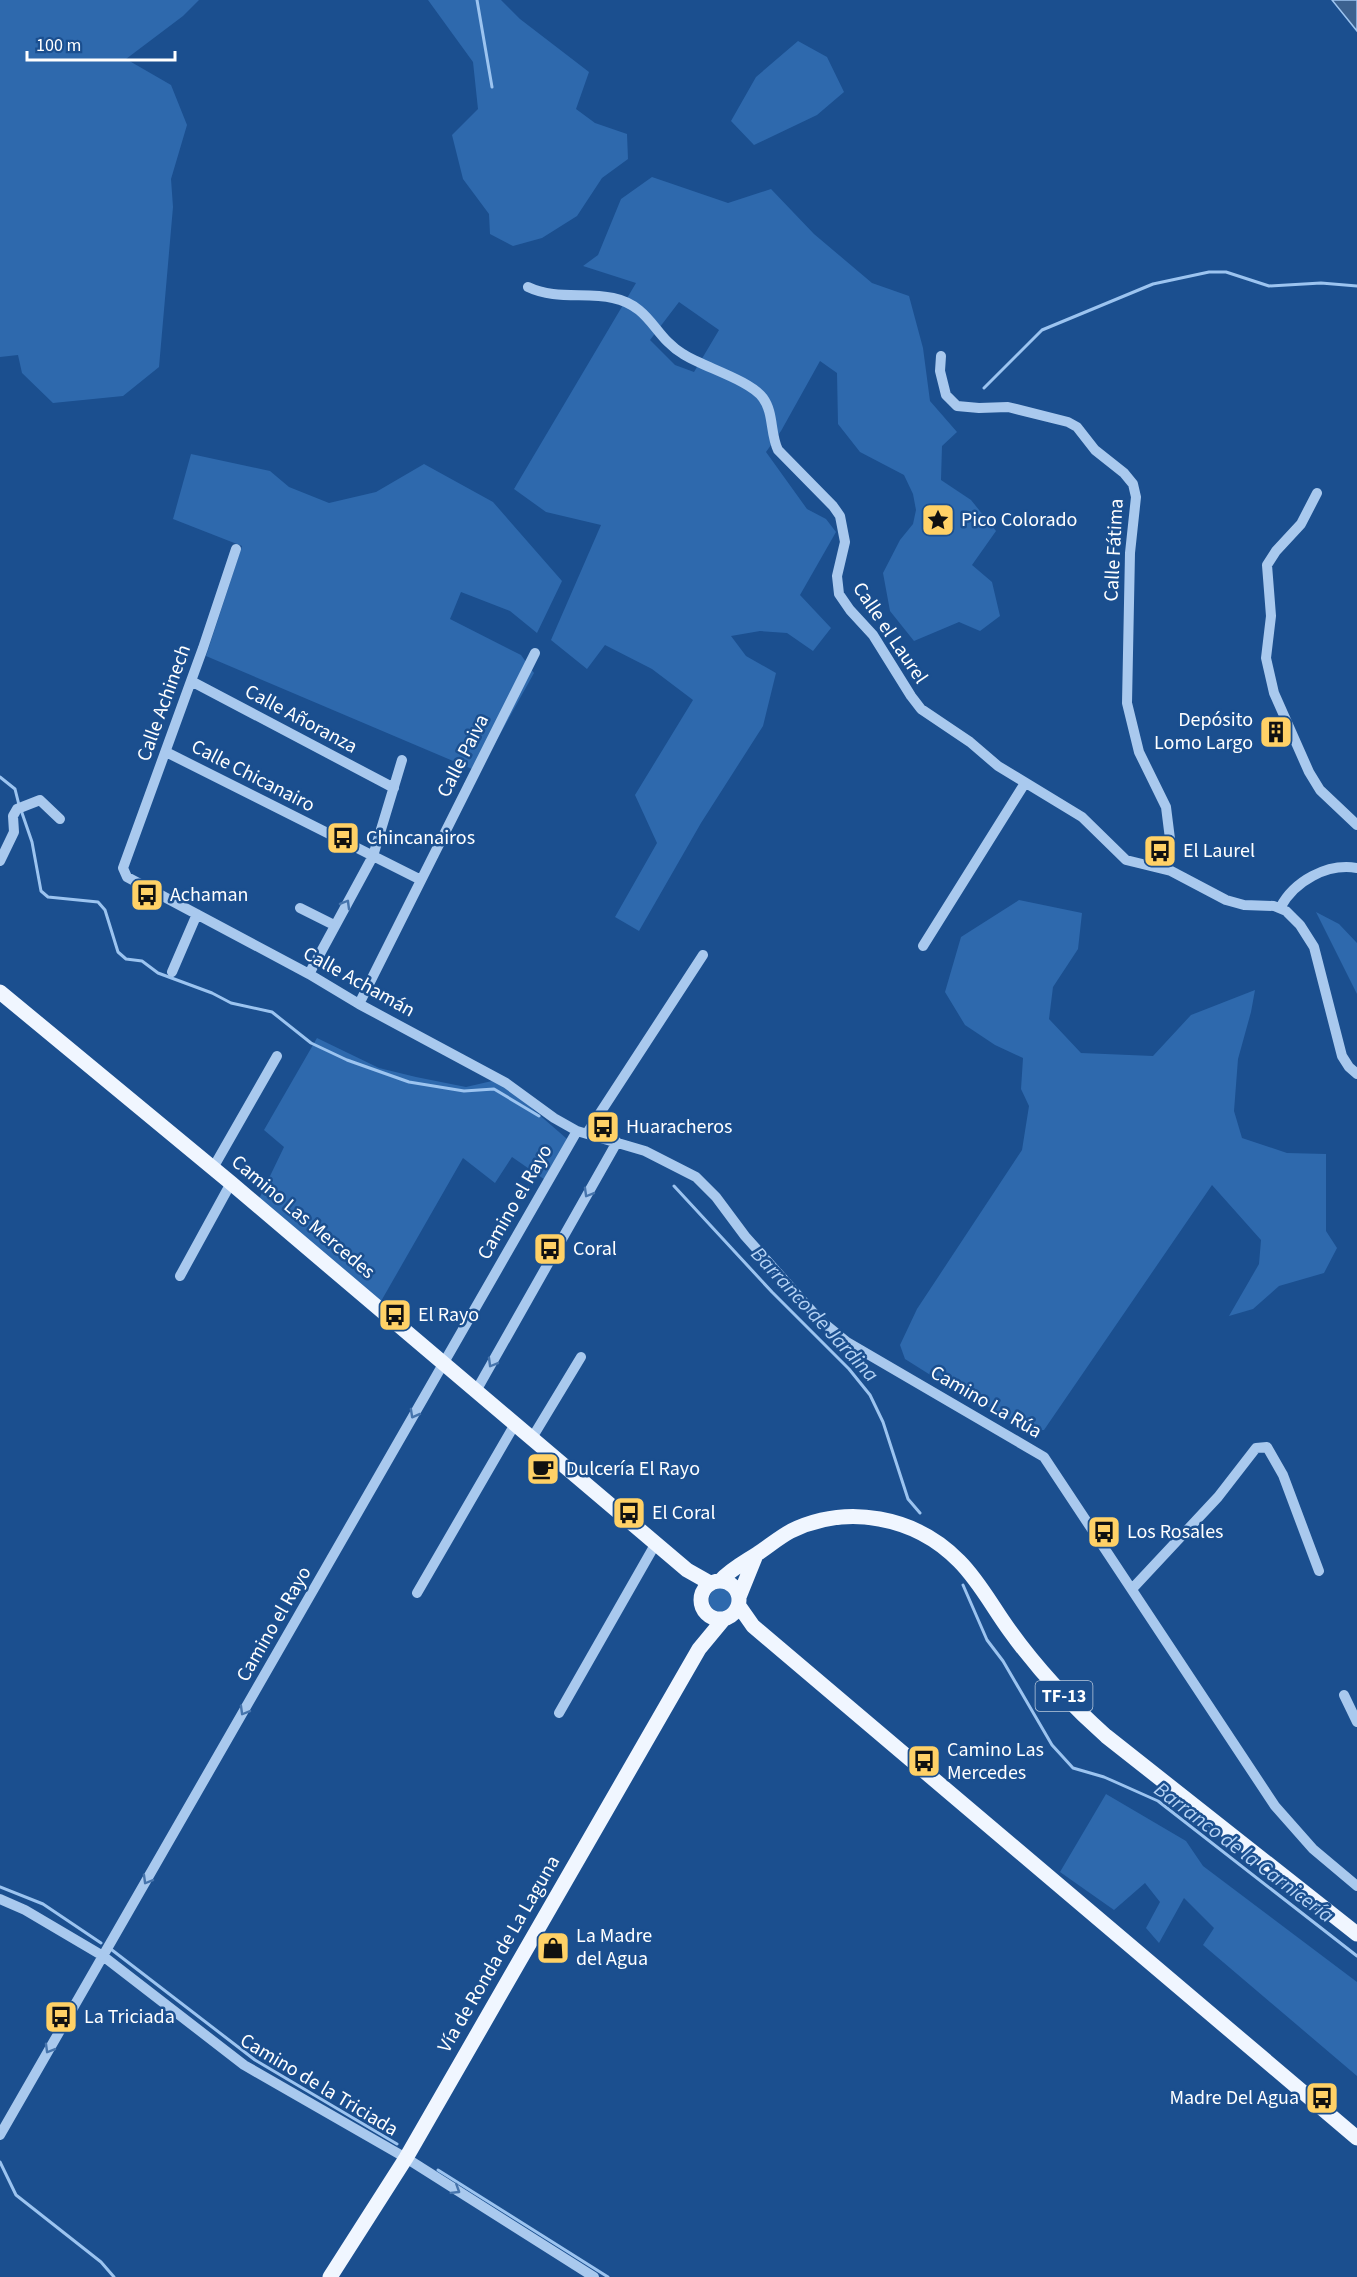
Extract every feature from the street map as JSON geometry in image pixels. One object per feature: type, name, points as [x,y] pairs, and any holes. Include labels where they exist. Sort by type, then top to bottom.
[{"type":"main road","name":"Camino Las Mercedes","points":[[0,992],[231,1183],[687,1570],[715,1582]]},
{"type":"main road","name":"TF-13","points":[[701,1603],[706,1587],[791,1531],[816,1522],[839,1517],[867,1517],[892,1521],[919,1531],[952,1554],[971,1574],[1010,1632],[1074,1708],[1106,1736],[1357,1934]]},
{"type":"main road","name":"TF-13","points":[[726,1619],[737,1611],[756,1555]]},
{"type":"main road","name":"Camino Las Mercedes","points":[[687,1570],[701,1603]]},
{"type":"main road","points":[[715,1582],[732,1585],[753,1626],[1357,2138]]},
{"type":"main road","points":[[701,1603],[710,1617],[753,1626]]},
{"type":"main road","name":"Vía de Ronda de La Laguna","points":[[699,1649],[701,1603]]},
{"type":"main road","name":"Vía de Ronda de La Laguna","points":[[330,2277],[406,2158],[699,1649],[726,1619]]},
{"type":"street","name":"Calle el Laurel","points":[[528,287],[540,293],[612,298],[632,304],[642,310],[668,342],[682,354],[758,393],[768,409],[778,450],[833,506],[843,523],[845,549],[836,584],[843,602],[873,636],[921,709],[970,742],[999,766],[1082,817],[1126,860],[1166,868],[1226,900],[1244,905],[1280,908]]},
{"type":"street","name":"Calle Fátima","points":[[941,356],[940,370],[946,395],[957,406],[979,408],[1008,406],[1068,422],[1077,427],[1095,450],[1124,473],[1133,484],[1136,497],[1130,553],[1127,703],[1139,752],[1166,807],[1170,839],[1166,868]]},
{"type":"street","points":[[1317,493],[1301,524],[1269,561],[1267,570],[1271,616],[1266,658],[1274,693],[1313,780],[1333,804],[1357,825]]},
{"type":"street","name":"Calle Achinech","points":[[123,868],[236,549]]},
{"type":"street","name":"Calle Paiva","points":[[359,1004],[535,653]]},
{"type":"street","name":"Calle Añoranza","points":[[191,681],[394,788]]},
{"type":"street","name":"Calle Chicanairo","points":[[166,752],[421,880]]},
{"type":"street","points":[[309,974],[373,856],[402,760]]},
{"type":"street","points":[[922,946],[1025,783]]},
{"type":"street","points":[[0,861],[14,832],[13,816],[21,808],[40,800],[60,819]]},
{"type":"street","points":[[1357,868],[1335,867],[1318,874],[1294,890],[1280,908],[1295,920],[1311,940],[1342,1056],[1348,1067],[1357,1074]]},
{"type":"street","name":"Calle Achamán","points":[[123,868],[127,877],[506,1083],[554,1118],[582,1132]]},
{"type":"street","points":[[300,908],[334,926]]},
{"type":"street","points":[[172,972],[197,914]]},
{"type":"street","name":"Camino el Rayo","points":[[0,2135],[443,1363],[582,1132],[703,955]]},
{"type":"street","points":[[213,1168],[277,1056]]},
{"type":"street","name":"Camino La Rúa","points":[[582,1132],[645,1151],[696,1177],[716,1197],[745,1236],[819,1319],[847,1342],[1044,1457],[1275,1806],[1313,1849],[1357,1886]]},
{"type":"street","points":[[476,1391],[617,1142]]},
{"type":"street","points":[[180,1276],[231,1183]]},
{"type":"street","points":[[532,1438],[581,1357]]},
{"type":"street","points":[[417,1593],[516,1424]]},
{"type":"street","points":[[1132,1589],[1218,1497],[1256,1448],[1267,1447],[1283,1475],[1319,1571]]},
{"type":"street","points":[[559,1713],[656,1543]]},
{"type":"street","points":[[1344,1695],[1357,1722]]},
{"type":"street","name":"Camino de la Triciada","points":[[0,1899],[25,1910],[103,1956],[244,2065],[406,2158],[594,2277]]},
{"type":"shaded area","points":[[0,0],[199,0],[183,16],[126,59],[171,85],[187,125],[171,179],[173,207],[159,367],[123,396],[53,403],[22,373],[18,355],[0,357]]},
{"type":"shaded area","points":[[428,0],[501,0],[520,19],[589,72],[576,109],[595,123],[627,134],[628,159],[602,178],[577,216],[542,238],[513,246],[490,234],[489,214],[463,179],[452,135],[478,109],[473,62]]},
{"type":"shaded area","points":[[1332,0],[1357,0],[1357,31]]},
{"type":"shaded area","points":[[798,41],[827,57],[844,92],[817,115],[754,145],[731,121],[756,77]]},
{"type":"shaded area","points":[[652,177],[728,203],[771,189],[814,234],[872,283],[909,296],[923,348],[930,401],[957,432],[942,446],[941,480],[971,500],[996,531],[972,565],[992,582],[1000,616],[980,631],[959,622],[914,641],[890,611],[883,573],[900,540],[913,524],[916,510],[913,494],[904,475],[860,452],[838,424],[837,373],[820,361],[781,431],[766,452],[807,509],[826,519],[836,532],[800,595],[831,628],[813,651],[787,633],[760,631],[731,636],[746,656],[776,673],[763,726],[701,823],[639,931],[615,917],[657,843],[635,795],[693,700],[652,669],[605,645],[587,669],[551,640],[601,525],[546,512],[514,489],[636,283],[583,266],[598,255],[621,199]],"holes":[[[679,302],[719,330],[694,372],[675,365],[650,340]]]},
{"type":"shaded area","points":[[191,454],[270,471],[289,487],[329,503],[376,492],[424,464],[493,502],[562,581],[537,633],[510,611],[461,592],[450,619],[521,655],[534,673],[479,772],[206,656],[242,546],[173,519]]},
{"type":"shaded area","points":[[1019,900],[1082,913],[1078,949],[1053,987],[1049,1019],[1081,1053],[1153,1056],[1191,1015],[1255,990],[1238,1059],[1234,1111],[1242,1138],[1287,1153],[1326,1154],[1326,1231],[1337,1248],[1324,1273],[1279,1286],[1253,1309],[1229,1316],[1259,1264],[1261,1240],[1212,1185],[1044,1430],[1034,1430],[959,1393],[905,1359],[900,1345],[917,1309],[1022,1150],[1029,1106],[1021,1089],[1023,1058],[995,1045],[965,1025],[945,992],[961,937]]},
{"type":"shaded area","points":[[1316,912],[1339,924],[1357,943],[1357,994]]},
{"type":"shaded area","points":[[317,1038],[379,1068],[466,1087],[492,1081],[507,1087],[574,1145],[551,1184],[512,1157],[495,1183],[463,1158],[380,1303],[258,1201],[284,1147],[264,1130]]},
{"type":"shaded area","points":[[721,1588],[730,1591],[733,1600],[730,1609],[721,1612],[712,1609],[709,1600],[712,1591]]},
{"type":"shaded area","points":[[1106,1794],[1186,1841],[1203,1866],[1357,1982],[1357,2076],[1203,1945],[1214,1928],[1184,1898],[1159,1943],[1146,1928],[1160,1902],[1145,1883],[1114,1910],[1060,1872]]},
{"type":"waterway","points":[[477,0],[492,87]]},
{"type":"waterway","points":[[984,388],[1042,330],[1153,284],[1209,272],[1226,272],[1269,286],[1321,283],[1357,286]]},
{"type":"waterway","name":"Barranco de Jardina","points":[[0,777],[15,789],[19,805]]},
{"type":"waterway","name":"Barranco de Jardina","points":[[21,810],[32,842],[41,891],[48,897],[98,902],[105,910],[118,952],[126,959],[142,961],[158,973],[212,993],[231,1003],[272,1012],[311,1043],[347,1060],[409,1082],[464,1091],[494,1089],[539,1116]]},
{"type":"waterway","name":"Barranco de Jardina","points":[[674,1186],[772,1292],[849,1369],[870,1395],[883,1422],[908,1499],[920,1513]]},
{"type":"waterway","name":"Barranco de la Carnicería","points":[[963,1585],[987,1640],[1003,1661],[1052,1745],[1073,1768],[1104,1777],[1158,1801],[1357,1956]]},
{"type":"waterway","points":[[0,1887],[43,1904],[101,1943]]},
{"type":"waterway","points":[[112,1950],[255,2060],[397,2144]]},
{"type":"waterway","points":[[0,2162],[16,2195],[101,2262],[114,2277]]},
{"type":"waterway","points":[[438,2170],[608,2277]]},
{"type":"place","name":"Pico Colorado","points":[[938,520]]},
{"type":"place","name":"Depósito Lomo Largo","points":[[1276,732]]},
{"type":"place","name":"Chincanairos","points":[[343,838]]},
{"type":"place","name":"El Laurel","points":[[1160,851]]},
{"type":"place","name":"Achaman","points":[[147,895]]},
{"type":"place","name":"Huaracheros","points":[[603,1127]]},
{"type":"place","name":"Coral","points":[[550,1249]]},
{"type":"place","name":"El Rayo","points":[[395,1315]]},
{"type":"place","name":"Dulcería El Rayo","points":[[543,1469]]},
{"type":"place","name":"El Coral","points":[[629,1513]]},
{"type":"place","name":"Los Rosales","points":[[1104,1532]]},
{"type":"place","name":"Camino Las Mercedes","points":[[924,1761]]},
{"type":"place","name":"La Madre del Agua","points":[[553,1948]]},
{"type":"place","name":"La Triciada","points":[[61,2017]]},
{"type":"place","name":"Madre Del Agua","points":[[1322,2098]]}]
